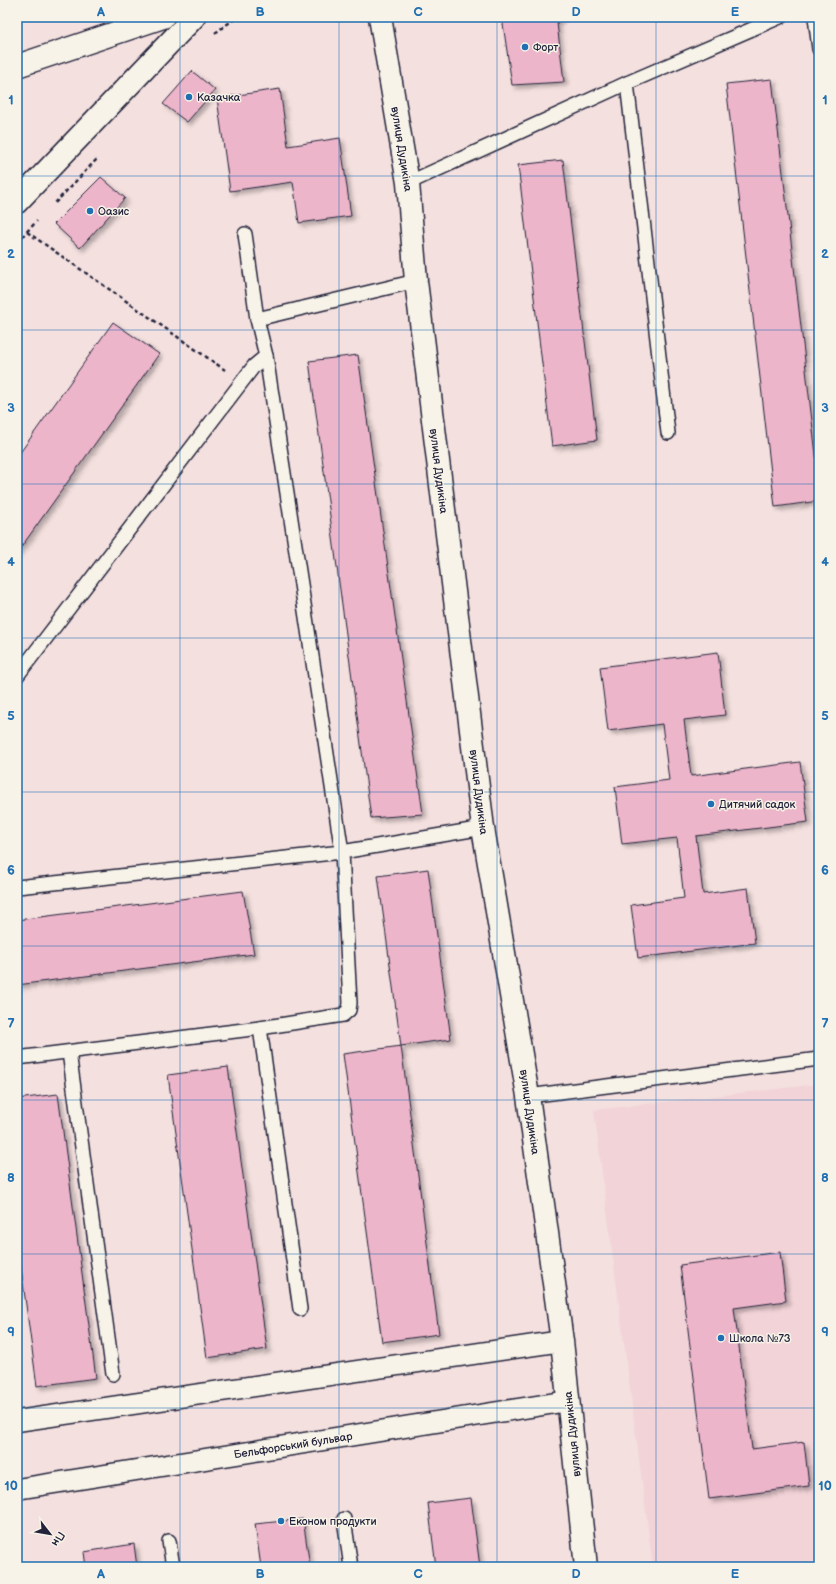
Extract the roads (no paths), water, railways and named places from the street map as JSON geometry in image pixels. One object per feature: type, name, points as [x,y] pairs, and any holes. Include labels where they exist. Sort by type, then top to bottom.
[{"type":"street","points":[[17,66],[163,17]]},
{"type":"street","points":[[17,202],[194,17]]},
{"type":"street","name":"вулиця Дудикіна","points":[[380,17],[408,183],[416,281],[483,828],[528,1096],[562,1341],[586,1567]]},
{"type":"street","points":[[17,1421],[562,1341]]},
{"type":"street","name":"Бельфорський бульвар","points":[[17,1489],[568,1401]]},
{"type":"lane","points":[[408,183],[626,83],[780,17]]},
{"type":"lane","points":[[815,17],[819,49]]},
{"type":"lane","points":[[626,83],[668,433]]},
{"type":"lane","points":[[17,1058],[260,1028],[343,1015],[349,1010],[350,1004],[342,852],[266,356],[257,319],[245,234]]},
{"type":"lane","points":[[257,319],[416,281]]},
{"type":"lane","points":[[17,676],[254,366],[266,356]]},
{"type":"lane","points":[[17,887],[342,852],[483,828]]},
{"type":"lane","points":[[260,1028],[300,1309]]},
{"type":"lane","points":[[69,1052],[114,1374]]},
{"type":"lane","points":[[528,1096],[819,1059]]},
{"type":"lane","points":[[344,1519],[351,1567]]},
{"type":"lane","points":[[169,1541],[172,1567]]},
{"type":"place","name":"Форт","points":[[525,47]]},
{"type":"place","name":"Казачка","points":[[189,97]]},
{"type":"place","name":"Оазис","points":[[90,211]]},
{"type":"place","name":"Дитячий садок","points":[[711,804]]},
{"type":"place","name":"Школа №73","points":[[721,1338]]},
{"type":"place","name":"Економ продукти","points":[[281,1521]]}]
